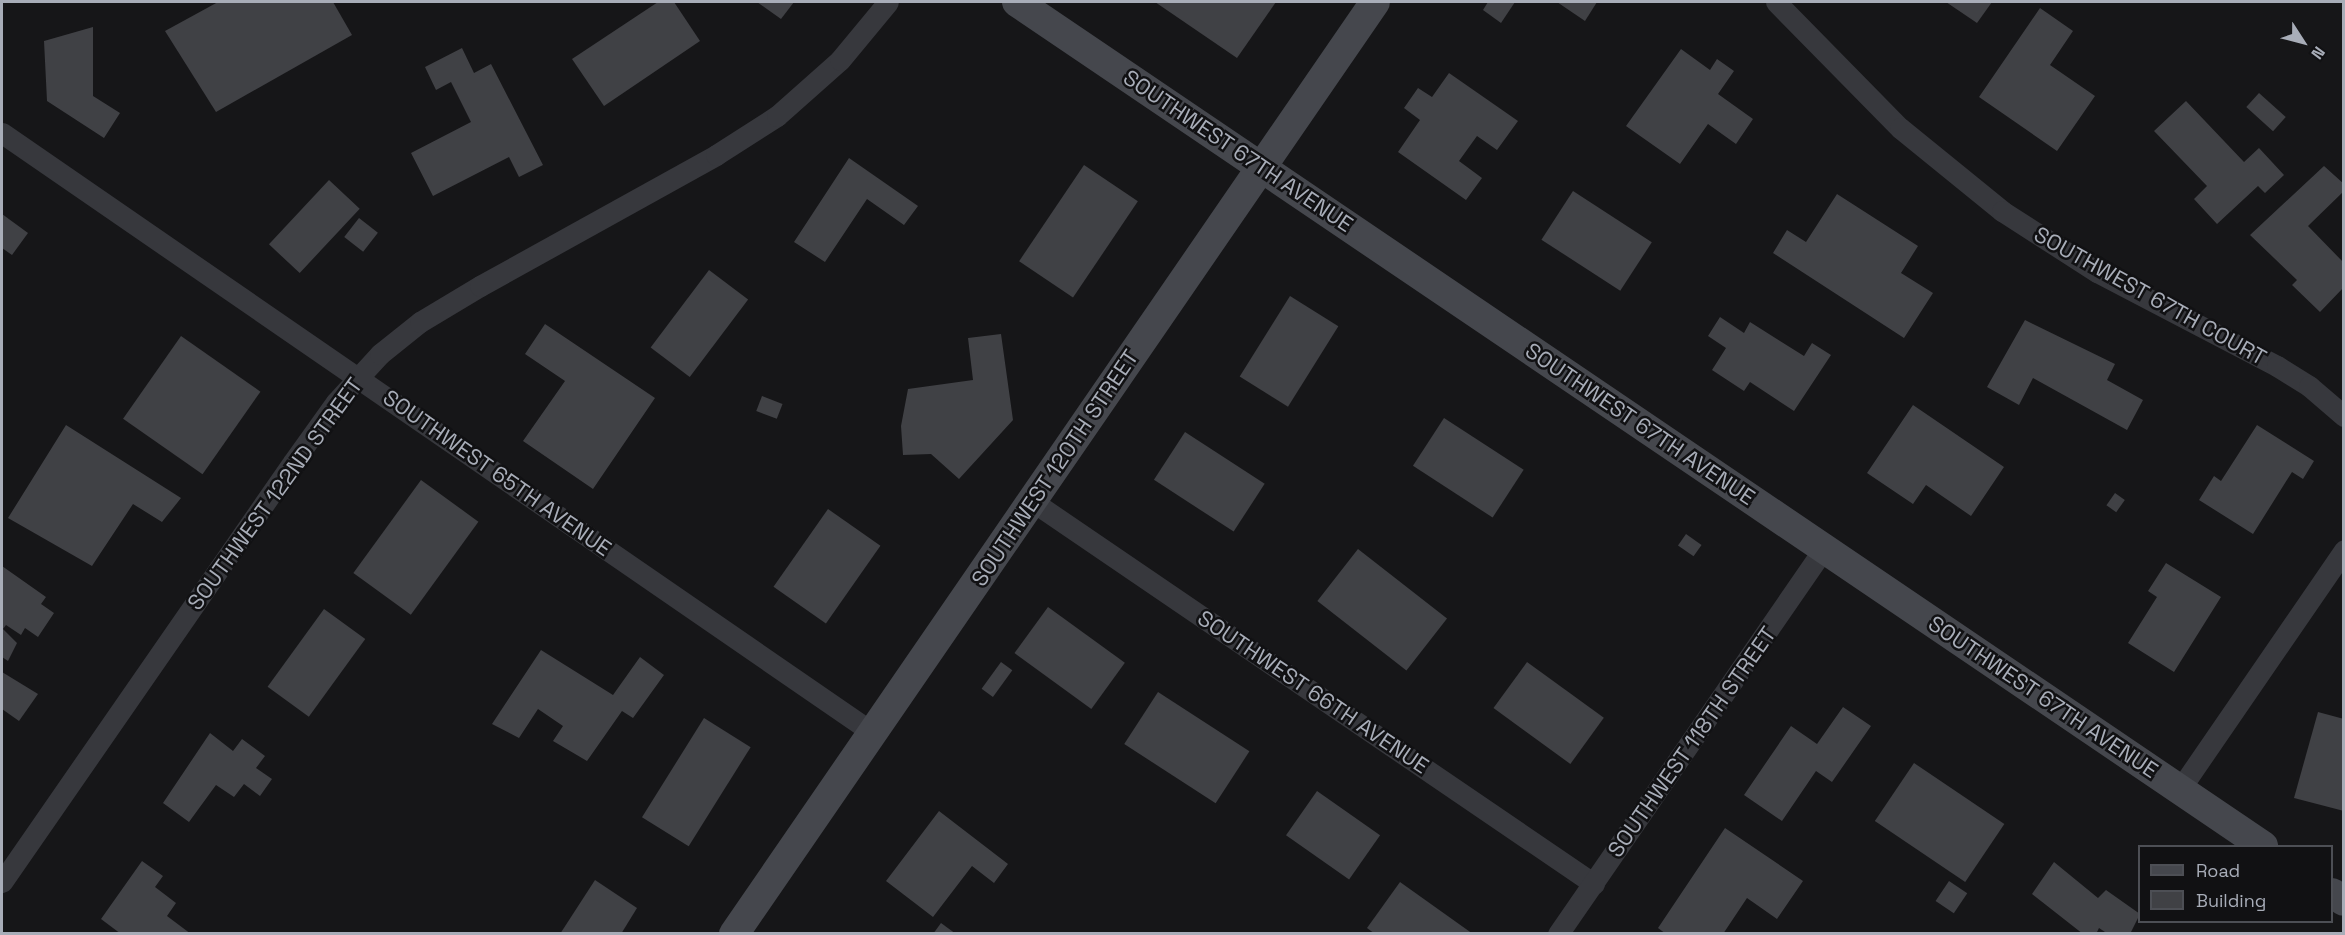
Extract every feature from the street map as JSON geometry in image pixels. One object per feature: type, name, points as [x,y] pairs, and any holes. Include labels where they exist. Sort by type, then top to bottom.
[{"type":"main road","name":"SOUTHWEST 67TH AVENUE","points":[[1017,2],[2263,845]]},
{"type":"main road","name":"SOUTHWEST 120TH STREET","points":[[734,933],[1375,2]]},
{"type":"street","name":"SOUTHWEST 122ND STREET","points":[[2,882],[293,462],[359,377],[399,337],[434,313],[716,155],[777,116],[840,60],[888,2]]},
{"type":"street","name":"SOUTHWEST 67TH COURT","points":[[1776,2],[1900,128],[2002,211],[2097,272],[2277,366],[2309,386],[2343,416]]},
{"type":"street","name":"SOUTHWEST 65TH AVENUE","points":[[2,133],[873,733]]},
{"type":"street","name":"SOUTHWEST 66TH AVENUE","points":[[1032,501],[1594,884]]},
{"type":"street","name":"SOUTHWEST 118TH STREET","points":[[1558,933],[1824,549]]},
{"type":"street","points":[[2180,789],[2343,550]]},
{"type":"building","points":[[218,2],[333,2],[352,35],[216,112],[165,31]]},
{"type":"building","points":[[658,2],[674,2],[700,41],[604,106],[572,59]]},
{"type":"building","points":[[757,2],[794,2],[781,19]]},
{"type":"building","points":[[1155,2],[1276,2],[1237,58]]},
{"type":"building","points":[[1488,2],[1515,2],[1501,23],[1483,10]]},
{"type":"building","points":[[1557,2],[1597,2],[1585,21]]},
{"type":"building","points":[[1946,2],[1992,2],[1977,23]]},
{"type":"building","points":[[2040,8],[2073,31],[2050,65],[2095,96],[2057,151],[1979,97]]},
{"type":"building","points":[[93,27],[93,96],[120,113],[104,138],[47,101],[44,41]]},
{"type":"building","points":[[462,48],[474,73],[491,64],[543,165],[519,177],[509,157],[433,196],[411,153],[471,122],[451,82],[436,90],[425,67]]},
{"type":"building","points":[[1681,49],[1710,70],[1717,59],[1734,71],[1718,94],[1753,119],[1736,144],[1708,124],[1680,164],[1626,126]]},
{"type":"building","points":[[1449,73],[1518,121],[1497,150],[1477,136],[1459,161],[1482,178],[1466,200],[1398,152],[1420,120],[1404,108],[1418,88],[1432,97]]},
{"type":"building","points":[[2259,93],[2286,117],[2273,131],[2246,107]]},
{"type":"building","points":[[2186,101],[2244,162],[2259,148],[2284,175],[2265,193],[2258,186],[2217,224],[2194,199],[2207,186],[2154,131]]},
{"type":"building","points":[[849,158],[918,206],[904,225],[867,199],[825,262],[794,242]]},
{"type":"building","points":[[1084,165],[1138,201],[1073,298],[1019,261]]},
{"type":"building","points":[[2324,166],[2344,184],[2344,191],[2308,226],[2344,263],[2344,287],[2320,312],[2292,285],[2297,280],[2250,235]]},
{"type":"building","points":[[329,180],[360,209],[300,273],[269,244]]},
{"type":"building","points":[[1573,191],[1652,242],[1620,291],[1541,240]]},
{"type":"building","points":[[1837,194],[1918,246],[1901,273],[1933,293],[1904,338],[1773,253],[1787,230],[1806,242]]},
{"type":"building","points":[[2,214],[28,233],[12,255],[2,248]]},
{"type":"building","points":[[359,218],[378,233],[363,252],[344,237]]},
{"type":"building","points":[[709,270],[748,299],[690,377],[651,347]]},
{"type":"building","points":[[1290,296],[1338,326],[1288,407],[1240,377]]},
{"type":"building","points":[[1720,317],[1744,333],[1750,322],[1804,356],[1812,343],[1831,355],[1794,411],[1750,382],[1744,391],[1712,370],[1726,348],[1708,336]]},
{"type":"building","points":[[2025,320],[2115,364],[2107,380],[2143,400],[2127,430],[2033,378],[2019,405],[1987,387]]},
{"type":"building","points":[[545,324],[655,398],[593,489],[523,441],[565,381],[525,354]]},
{"type":"building","points":[[1001,334],[1013,420],[959,479],[931,454],[903,455],[901,426],[908,389],[973,380],[968,338]]},
{"type":"building","points":[[181,336],[260,392],[203,474],[123,419]]},
{"type":"building","points":[[762,396],[783,404],[777,419],[756,411]]},
{"type":"building","points":[[1913,405],[2004,467],[1971,516],[1926,485],[1913,504],[1867,473]]},
{"type":"building","points":[[1444,418],[1524,470],[1493,518],[1413,466]]},
{"type":"building","points":[[66,425],[181,498],[162,522],[133,504],[92,566],[8,518]]},
{"type":"building","points":[[2257,425],[2314,461],[2303,479],[2292,472],[2253,534],[2199,500],[2214,476],[2221,481]]},
{"type":"building","points":[[1185,432],[1265,484],[1234,532],[1154,480]]},
{"type":"building","points":[[421,480],[478,522],[411,615],[353,573]]},
{"type":"building","points":[[2115,493],[2125,500],[2116,512],[2106,505]]},
{"type":"building","points":[[828,509],[880,546],[826,624],[774,587]]},
{"type":"building","points":[[1686,534],[1702,545],[1694,556],[1678,545]]},
{"type":"building","points":[[1358,549],[1447,619],[1406,671],[1317,601]]},
{"type":"building","points":[[2166,563],[2221,597],[2174,672],[2128,643],[2157,597],[2148,591]]},
{"type":"building","points":[[2,566],[46,597],[41,604],[54,613],[38,637],[25,628],[21,635],[6,625],[3,629],[17,643],[8,661],[2,657]]},
{"type":"building","points":[[1048,607],[1125,663],[1091,709],[1014,653]]},
{"type":"building","points":[[324,609],[365,639],[309,717],[268,687]]},
{"type":"building","points":[[541,650],[613,695],[640,657],[664,675],[633,718],[622,711],[587,761],[553,741],[563,726],[538,709],[519,738],[492,724]]},
{"type":"building","points":[[1001,662],[1012,670],[993,697],[982,689]]},
{"type":"building","points":[[1527,662],[1604,718],[1570,764],[1493,708]]},
{"type":"building","points":[[2,672],[38,694],[19,721],[2,709]]},
{"type":"building","points":[[1158,692],[1249,751],[1216,803],[1124,744]]},
{"type":"building","points":[[1843,707],[1871,726],[1832,782],[1816,771],[1782,821],[1744,795],[1791,726],[1817,744]]},
{"type":"building","points":[[2318,712],[2344,719],[2344,811],[2294,798]]},
{"type":"building","points":[[704,718],[751,747],[689,846],[642,817]]},
{"type":"building","points":[[210,733],[233,751],[242,739],[265,756],[256,768],[272,779],[260,796],[244,784],[234,797],[216,785],[189,822],[163,803]]},
{"type":"building","points":[[1914,763],[2004,824],[1965,882],[1875,821]]},
{"type":"building","points":[[1317,791],[1380,835],[1349,879],[1286,835]]},
{"type":"building","points":[[939,811],[1008,864],[994,883],[972,866],[933,917],[886,881]]},
{"type":"building","points":[[1725,828],[1803,881],[1777,919],[1747,898],[1723,934],[1666,934],[1658,928]]},
{"type":"building","points":[[142,861],[163,876],[155,887],[176,903],[167,916],[191,934],[121,934],[101,919]]},
{"type":"building","points":[[2054,862],[2098,898],[2106,890],[2138,913],[2138,918],[2130,934],[2108,934],[2099,928],[2096,934],[2083,934],[2032,894]]},
{"type":"building","points":[[595,880],[637,908],[621,934],[560,934]]},
{"type":"building","points":[[1949,881],[1967,893],[1954,913],[1936,901]]},
{"type":"building","points":[[1400,882],[1473,934],[1375,934],[1367,928]]},
{"type":"building","points":[[941,923],[956,934],[933,934]]}]
